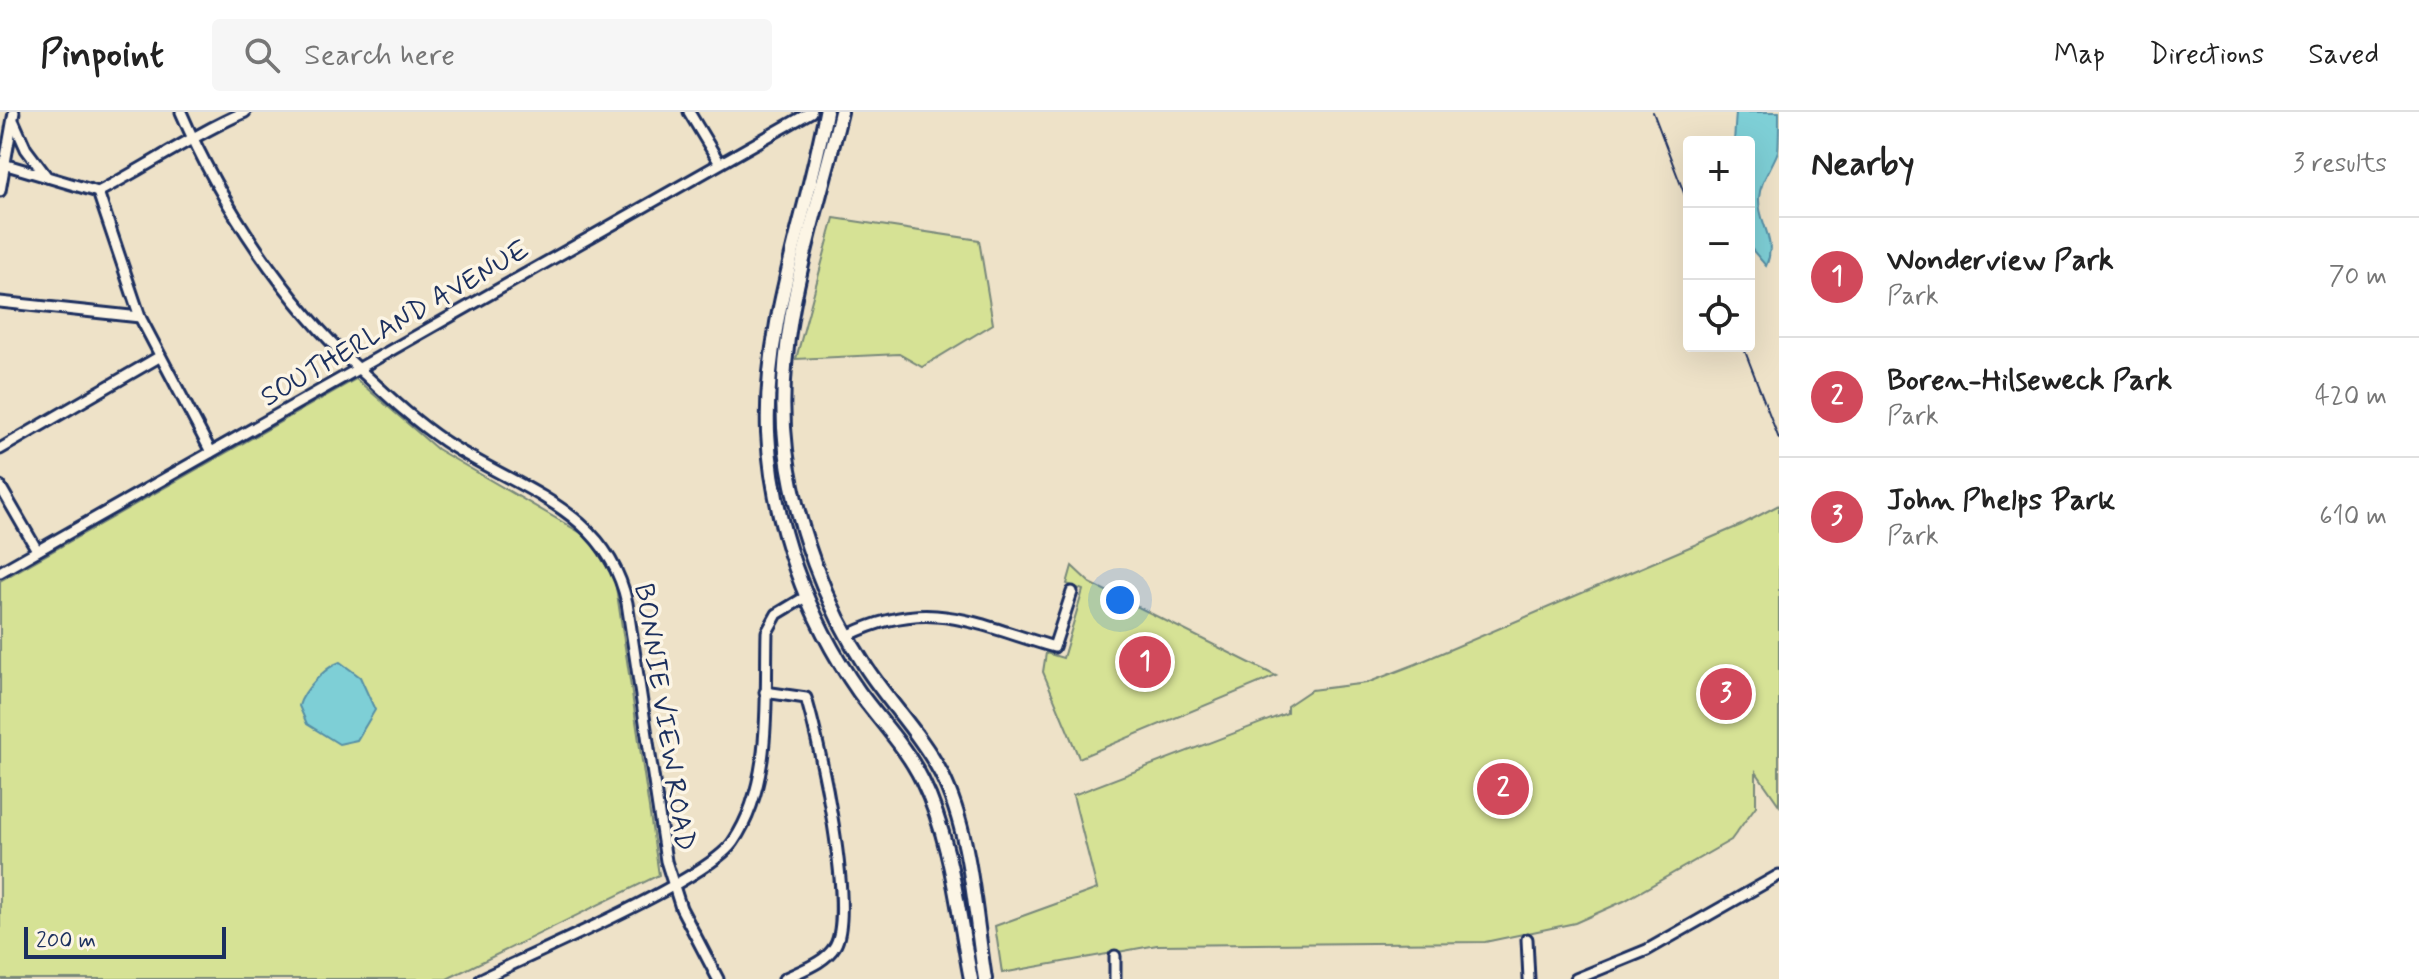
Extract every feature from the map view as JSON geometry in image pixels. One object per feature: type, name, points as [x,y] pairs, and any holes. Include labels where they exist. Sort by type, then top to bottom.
[{"type":"main road","points":[[829,162],[827,146],[833,118],[824,112],[781,301],[777,379],[786,449],[800,522],[829,596],[867,668],[921,739],[949,792],[965,850],[985,979]]},
{"type":"main road","points":[[841,112],[777,379],[768,432],[776,497],[807,596],[830,645],[858,690],[906,753],[926,789],[941,828],[971,979]]},
{"type":"street","name":"BONNIE VIEW ROAD","points":[[181,112],[218,186],[290,294],[358,369],[440,439],[573,516],[599,539],[616,564],[627,603],[661,831],[673,885],[692,932],[718,979]]},
{"type":"street","points":[[2,164],[98,192],[193,139],[203,130],[245,112]]},
{"type":"street","points":[[689,112],[719,162]]},
{"type":"street","name":"SOUTHERLAND AVENUE","points":[[0,572],[811,112]]},
{"type":"street","points":[[0,191],[2,164],[14,116]]},
{"type":"street","points":[[14,116],[26,149],[47,177]]},
{"type":"street","points":[[98,192],[140,317],[211,452]]},
{"type":"street","points":[[0,302],[140,317]]},
{"type":"street","points":[[0,449],[159,357]]},
{"type":"street","points":[[0,486],[37,550]]},
{"type":"street","points":[[849,635],[894,616],[938,615],[1054,647],[1072,592]]},
{"type":"street","points":[[481,979],[673,885],[724,853],[740,828],[759,778],[770,624],[784,608],[807,596]]},
{"type":"street","points":[[765,692],[806,698],[842,879],[841,925],[835,947],[817,963],[784,979]]},
{"type":"street","points":[[1576,979],[1647,950],[1779,875]]},
{"type":"street","points":[[1527,939],[1529,979]]},
{"type":"street","points":[[1115,956],[1115,979]]},
{"type":"green space","points":[[834,218],[979,240],[993,324],[922,367],[899,354],[796,359]]},
{"type":"green space","points":[[356,379],[437,449],[581,533],[593,545],[615,580],[659,875],[447,979],[0,979],[0,581]]},
{"type":"green space","points":[[1779,505],[1779,805],[1756,772],[1756,806],[1731,840],[1624,901],[1575,923],[1485,942],[1157,945],[1002,973],[995,926],[1097,889],[1073,795],[1287,713],[1287,706],[1311,690],[1367,683],[1416,664],[1741,525]]},
{"type":"green space","points":[[1072,566],[1090,583],[1276,676],[1079,758],[1043,672],[1046,653],[1063,658],[1083,590],[1067,584]]},
{"type":"water","points":[[1736,112],[1779,112],[1778,151],[1759,198],[1770,248],[1766,266],[1755,253],[1755,136],[1734,136]]},
{"type":"water","points":[[340,662],[360,677],[375,710],[357,740],[339,744],[307,724],[299,706],[315,680]]},
{"type":"railway","points":[[1653,112],[1683,190]]},
{"type":"railway","points":[[1745,352],[1779,439]]},
{"type":"place","name":"Wonderview Park","points":[[1145,662]]},
{"type":"place","name":"John Phelps Park","points":[[1726,694]]},
{"type":"place","name":"Boren-Hilseweck Park","points":[[1503,789]]}]
